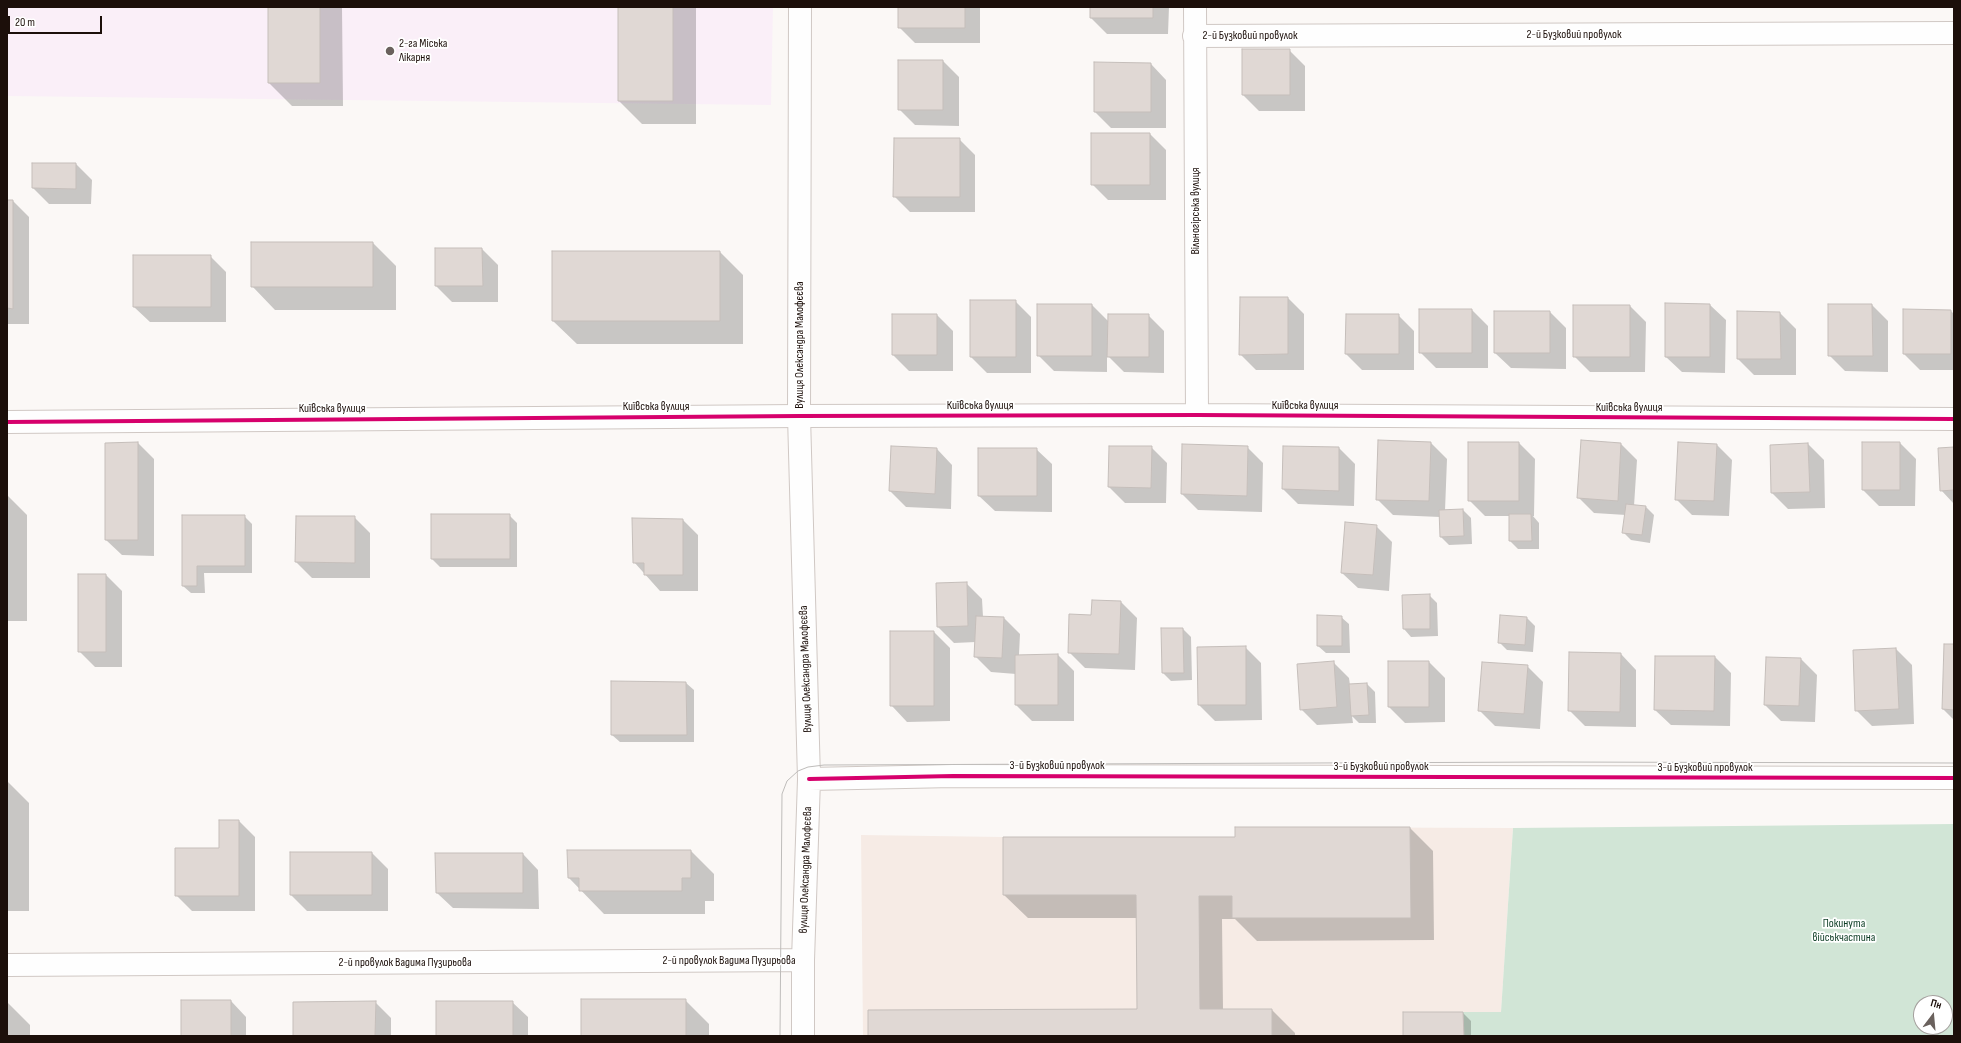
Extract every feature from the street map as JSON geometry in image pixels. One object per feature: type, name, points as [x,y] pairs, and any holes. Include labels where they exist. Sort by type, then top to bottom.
[{"type":"street","name":"Вулиця Олександра Малофєєва","points":[[800,7],[800,416],[809,779]]},
{"type":"street","name":"Вільногірська вулиця","points":[[1195,7],[1197,415]]},
{"type":"street","name":"2-й Бузковий провулок","points":[[1194,36],[1954,33]]},
{"type":"street","name":"Київська вулиця","points":[[7,422],[800,416],[1197,415],[1954,420]]},
{"type":"street","name":"3-й Бузковий провулок","points":[[809,779],[953,776],[1954,778]]},
{"type":"street","name":"вулиця Олександра Малофєєва","points":[[803,960],[809,779]]},
{"type":"street","name":"2-й провулок Вадима Пузирьова","points":[[7,965],[803,960]]},
{"type":"street","points":[[803,960],[803,1036]]},
{"type":"shaded area","name":"2-га Міська Лікарня","points":[[7,7],[773,7],[771,105],[7,96]]},
{"type":"shaded area","points":[[1235,827],[1513,828],[1501,1013],[1464,1036],[863,1036],[861,835],[1003,837],[1235,837]]},
{"type":"green space","name":"Покинута військчастина","points":[[1954,824],[1954,1036],[1464,1036],[1463,1012],[1501,1012],[1513,828]]},
{"type":"building","points":[[268,7],[320,7],[320,83],[268,83]]},
{"type":"building","points":[[618,7],[673,7],[673,101],[618,101]]},
{"type":"building","points":[[898,7],[965,7],[965,28],[898,28]]},
{"type":"building","points":[[1090,7],[1153,7],[1153,18],[1090,18]]},
{"type":"building","points":[[1242,49],[1290,49],[1290,95],[1242,95]]},
{"type":"building","points":[[898,60],[943,60],[943,110],[898,110]]},
{"type":"building","points":[[1094,62],[1151,63],[1151,112],[1094,112]]},
{"type":"building","points":[[1091,133],[1150,133],[1150,185],[1091,185]]},
{"type":"building","points":[[894,138],[960,138],[960,197],[893,197]]},
{"type":"building","points":[[32,163],[76,163],[76,189],[32,188]]},
{"type":"building","points":[[7,200],[13,200],[13,309],[7,308]]},
{"type":"building","points":[[251,242],[373,242],[373,287],[251,287]]},
{"type":"building","points":[[435,248],[482,248],[483,286],[435,286]]},
{"type":"building","points":[[552,251],[720,251],[720,321],[552,321]]},
{"type":"building","points":[[133,255],[211,255],[211,307],[133,307]]},
{"type":"building","points":[[1240,297],[1288,297],[1288,354],[1239,355]]},
{"type":"building","points":[[970,300],[1016,300],[1016,357],[970,357]]},
{"type":"building","points":[[1665,303],[1710,304],[1710,357],[1665,357]]},
{"type":"building","points":[[1037,304],[1092,304],[1092,356],[1037,356]]},
{"type":"building","points":[[1828,304],[1872,304],[1873,356],[1828,356]]},
{"type":"building","points":[[1573,305],[1630,305],[1630,357],[1573,357]]},
{"type":"building","points":[[1419,309],[1472,309],[1472,353],[1419,353]]},
{"type":"building","points":[[1903,309],[1951,310],[1951,354],[1903,354]]},
{"type":"building","points":[[1494,311],[1550,311],[1550,353],[1494,353]]},
{"type":"building","points":[[1737,311],[1780,312],[1781,359],[1737,359]]},
{"type":"building","points":[[892,314],[937,314],[937,355],[892,355]]},
{"type":"building","points":[[1108,314],[1149,314],[1149,357],[1107,357]]},
{"type":"building","points":[[1346,314],[1399,314],[1399,354],[1345,354]]},
{"type":"building","points":[[1378,440],[1431,442],[1429,501],[1376,500]]},
{"type":"building","points":[[1581,440],[1621,443],[1618,501],[1577,498]]},
{"type":"building","points":[[138,442],[138,540],[105,540],[105,443]]},
{"type":"building","points":[[1468,442],[1519,442],[1519,501],[1468,501]]},
{"type":"building","points":[[1678,442],[1717,444],[1714,501],[1675,500]]},
{"type":"building","points":[[1862,442],[1900,442],[1900,490],[1862,490]]},
{"type":"building","points":[[1808,443],[1810,492],[1771,493],[1770,445]]},
{"type":"building","points":[[1182,444],[1248,446],[1247,496],[1181,494]]},
{"type":"building","points":[[891,446],[937,448],[935,494],[889,491]]},
{"type":"building","points":[[1109,446],[1152,446],[1151,488],[1108,487]]},
{"type":"building","points":[[1283,446],[1339,447],[1339,491],[1282,489]]},
{"type":"building","points":[[1954,447],[1954,490],[1940,491],[1938,448]]},
{"type":"building","points":[[978,448],[1037,448],[1037,496],[978,496]]},
{"type":"building","points":[[1626,504],[1646,506],[1642,535],[1622,533]]},
{"type":"building","points":[[1463,509],[1464,536],[1440,537],[1439,510]]},
{"type":"building","points":[[431,514],[510,514],[510,559],[431,559]]},
{"type":"building","points":[[1509,514],[1531,514],[1532,541],[1509,541]]},
{"type":"building","points":[[182,515],[245,515],[245,566],[197,566],[197,586],[182,586]]},
{"type":"building","points":[[296,516],[355,516],[355,563],[295,562]]},
{"type":"building","points":[[632,518],[683,519],[683,575],[644,575],[644,563],[633,563]]},
{"type":"building","points":[[1345,522],[1377,525],[1373,575],[1341,573]]},
{"type":"building","points":[[78,574],[106,574],[106,652],[78,652]]},
{"type":"building","points":[[967,582],[968,626],[937,627],[936,583]]},
{"type":"building","points":[[1430,594],[1430,629],[1403,629],[1402,595]]},
{"type":"building","points":[[1092,600],[1121,601],[1119,654],[1068,653],[1069,614],[1091,615]]},
{"type":"building","points":[[1317,615],[1342,616],[1342,646],[1317,646]]},
{"type":"building","points":[[1500,615],[1527,617],[1525,645],[1498,643]]},
{"type":"building","points":[[976,616],[1004,617],[1002,658],[974,657]]},
{"type":"building","points":[[1161,628],[1183,628],[1184,673],[1162,673]]},
{"type":"building","points":[[890,631],[934,631],[934,706],[890,706]]},
{"type":"building","points":[[1944,644],[1954,644],[1954,710],[1942,709]]},
{"type":"building","points":[[1246,646],[1246,705],[1198,705],[1197,647]]},
{"type":"building","points":[[1896,648],[1899,709],[1855,711],[1853,650]]},
{"type":"building","points":[[1569,652],[1621,653],[1620,712],[1568,711]]},
{"type":"building","points":[[1058,654],[1058,705],[1015,705],[1015,655]]},
{"type":"building","points":[[1655,656],[1715,656],[1714,711],[1654,710]]},
{"type":"building","points":[[1766,657],[1801,658],[1799,706],[1764,705]]},
{"type":"building","points":[[1334,661],[1337,707],[1300,710],[1297,664]]},
{"type":"building","points":[[1388,661],[1429,661],[1429,707],[1388,707]]},
{"type":"building","points":[[1482,662],[1528,665],[1524,714],[1478,711]]},
{"type":"building","points":[[611,681],[686,682],[687,735],[611,735]]},
{"type":"building","points":[[1367,683],[1369,715],[1351,716],[1349,684]]},
{"type":"building","points":[[219,820],[239,820],[239,896],[175,896],[175,848],[219,848]]},
{"type":"building","points":[[1235,827],[1410,827],[1411,918],[1232,918],[1232,896],[1199,896],[1200,1009],[1272,1009],[1272,1036],[868,1036],[868,1010],[1137,1009],[1136,895],[1003,895],[1003,837],[1235,837]]},
{"type":"building","points":[[567,850],[691,850],[691,878],[682,878],[682,891],[579,891],[579,878],[568,878]]},
{"type":"building","points":[[290,852],[372,852],[372,895],[290,895]]},
{"type":"building","points":[[435,853],[523,853],[523,893],[436,893]]},
{"type":"building","points":[[581,999],[686,999],[686,1036],[581,1036]]},
{"type":"building","points":[[181,1000],[231,1000],[231,1036],[181,1036]]},
{"type":"building","points":[[376,1001],[375,1036],[293,1036],[293,1002]]},
{"type":"building","points":[[436,1001],[513,1001],[513,1036],[436,1036]]},
{"type":"building","points":[[1403,1012],[1463,1012],[1464,1036],[1403,1036]]},
{"type":"tram line","points":[[780,1036],[782,794],[787,781],[798,771],[808,767],[824,765],[1554,762],[1954,763]]},
{"type":"cycle path","points":[[7,422],[799,416],[1197,415],[1954,419]]},
{"type":"cycle path","points":[[809,779],[953,776],[1954,778]]},
{"type":"place","name":"2-га Міська Лікарня","points":[[390,51]]}]
